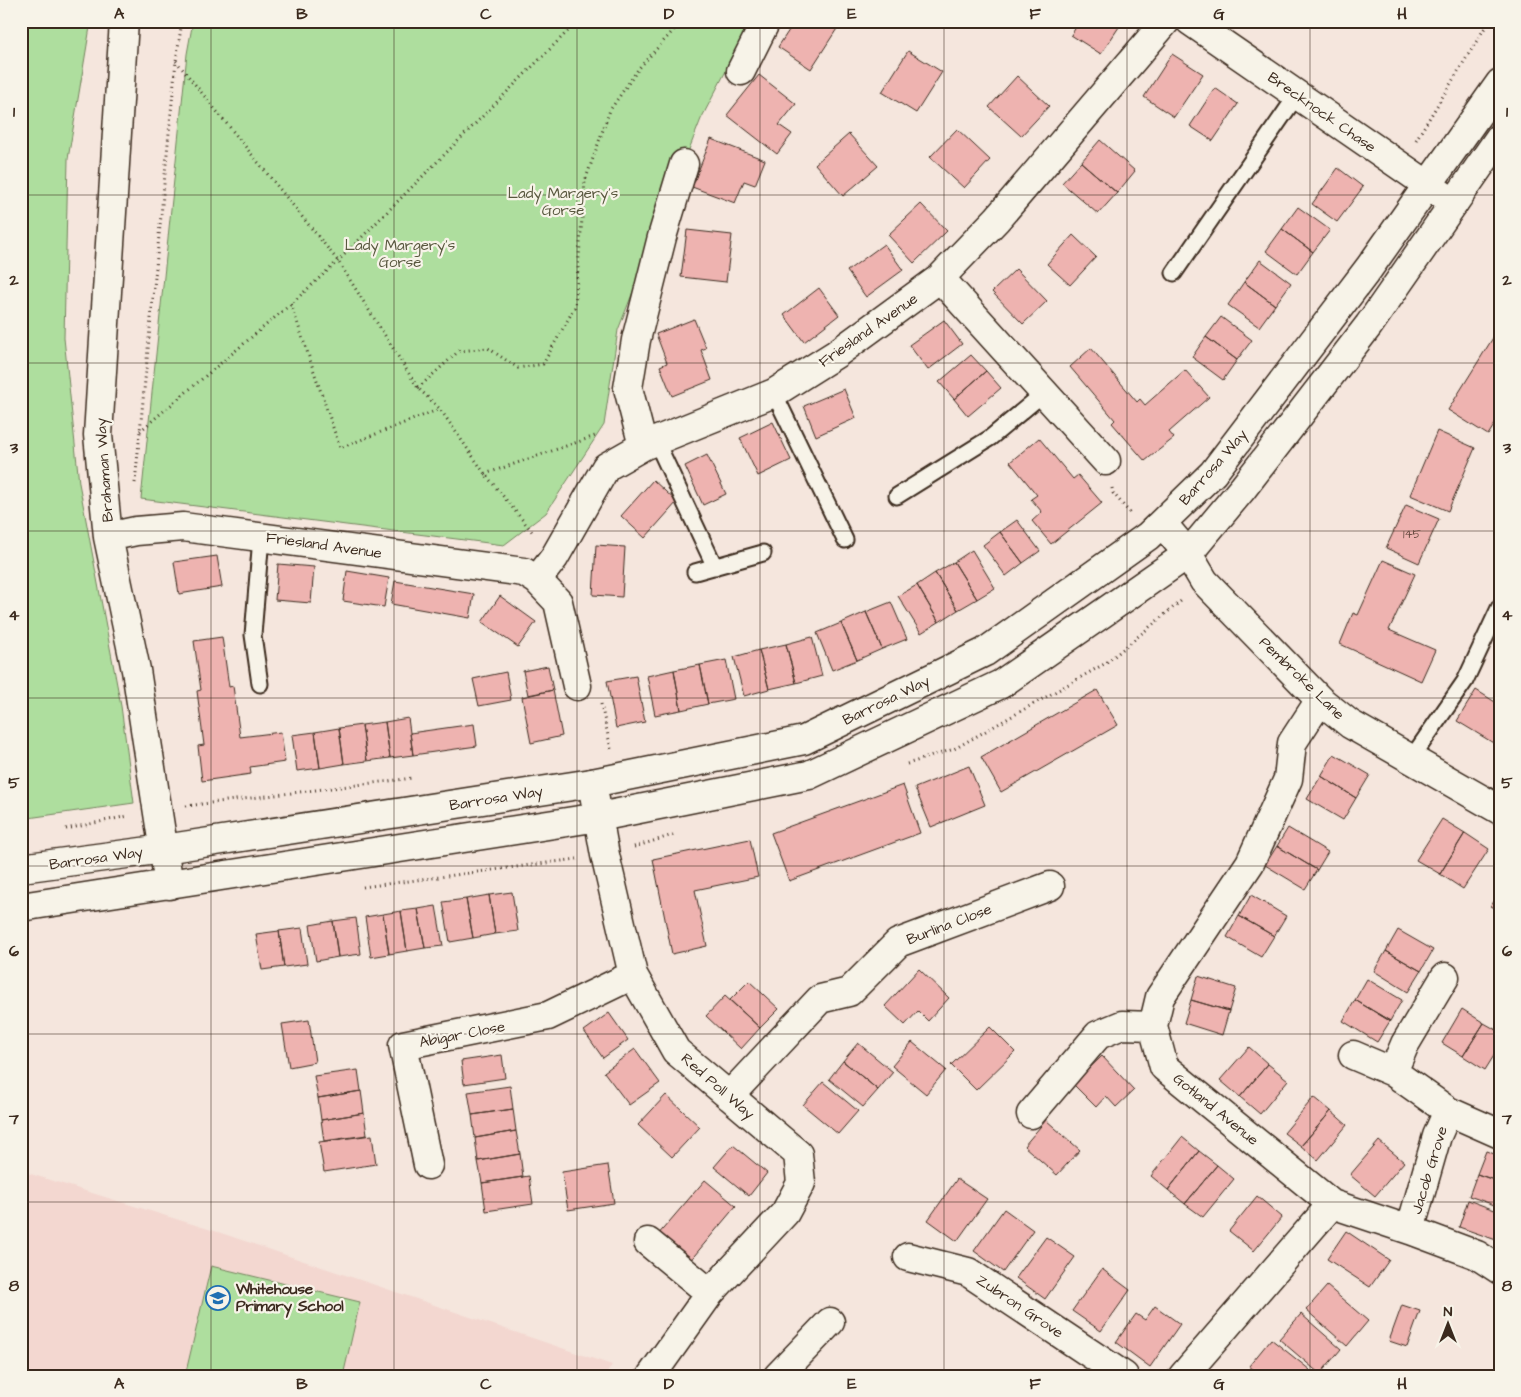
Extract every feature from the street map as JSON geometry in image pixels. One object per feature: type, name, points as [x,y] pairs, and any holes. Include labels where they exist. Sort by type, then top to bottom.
[{"type":"street","name":"Brahaman Way","points":[[124,21],[98,435],[108,536],[136,670],[169,885]]},
{"type":"street","points":[[741,71],[766,21]]},
{"type":"street","name":"Friesland Avenue","points":[[537,580],[554,558],[606,467],[650,443],[774,393],[836,354],[940,278],[997,219],[1166,21]]},
{"type":"street","name":"Brecknock Chase","points":[[1190,21],[1454,203]]},
{"type":"street","name":"Barrosa Way","points":[[21,868],[164,849],[592,783],[804,740],[985,652],[1163,524],[1212,473],[1369,268],[1500,82]]},
{"type":"street","points":[[21,907],[599,817],[809,775],[1001,684],[1188,554],[1243,488],[1369,325],[1500,137]]},
{"type":"street","points":[[650,443],[628,388],[636,340],[662,238],[684,164]]},
{"type":"street","points":[[940,278],[1106,461]]},
{"type":"street","name":"Pembroke Lane","points":[[1163,524],[1188,554],[1204,582],[1320,700],[1350,724],[1500,810]]},
{"type":"street","name":"Friesland Avenue","points":[[108,536],[136,531],[183,527],[524,572],[537,580],[558,602],[577,686]]},
{"type":"street","name":"Gotland Avenue","points":[[1320,700],[1292,743],[1288,779],[1250,863],[1160,997],[1153,1026],[1164,1067],[1332,1204],[1477,1255],[1500,1270]]},
{"type":"street","name":"Red Poll Way","points":[[592,783],[605,855],[633,975],[676,1051],[798,1154],[801,1183],[785,1212],[710,1293],[651,1376]]},
{"type":"street","name":"Burlina Close","points":[[729,1096],[820,999],[850,992],[898,943],[1050,886]]},
{"type":"street","name":"Abigar Close","points":[[428,1165],[404,1045],[548,1016],[633,975]]},
{"type":"street","points":[[1393,1072],[1405,1044],[1445,977]]},
{"type":"street","points":[[1031,1114],[1098,1035],[1122,1025],[1153,1026]]},
{"type":"street","name":"Jacob Grove","points":[[1353,1055],[1393,1072],[1448,1111],[1500,1134]]},
{"type":"street","name":"Jacob Grove","points":[[1410,1230],[1437,1136],[1448,1111]]},
{"type":"street","points":[[1183,1376],[1332,1204]]},
{"type":"street","points":[[648,1242],[710,1293]]},
{"type":"street","name":"Zubron Grove","points":[[908,1258],[968,1272],[1124,1376]]},
{"type":"street","points":[[778,1376],[830,1322]]},
{"type":"lane","points":[[1174,273],[1297,95]]},
{"type":"lane","points":[[774,393],[845,540]]},
{"type":"lane","points":[[897,496],[990,438],[1044,393]]},
{"type":"lane","points":[[650,443],[715,567]]},
{"type":"lane","points":[[260,684],[253,635],[261,537]]},
{"type":"lane","points":[[695,572],[763,553]]},
{"type":"lane","points":[[1411,759],[1465,681],[1500,606]]},
{"type":"path","points":[[136,531],[132,510],[176,61],[182,21]]},
{"type":"path","points":[[140,431],[291,304],[338,261],[578,21]]},
{"type":"path","points":[[418,388],[459,351],[488,348],[518,368],[543,364],[575,307],[585,181],[610,110],[639,68],[682,21]]},
{"type":"path","points":[[1400,166],[1489,21]]},
{"type":"path","points":[[176,61],[338,261],[418,388],[440,410],[485,474],[554,558]]},
{"type":"path","points":[[291,304],[340,448],[440,410]]},
{"type":"path","points":[[485,474],[607,432],[650,443]]},
{"type":"path","points":[[1106,461],[1113,493],[1131,514]]},
{"type":"path","points":[[1124,520],[1138,508]]},
{"type":"path","points":[[577,686],[597,687],[612,751]]},
{"type":"path","points":[[602,752],[621,749]]},
{"type":"path","points":[[63,830],[158,810],[414,778]]},
{"type":"shaded area","name":"Whitehouse Primary School","points":[[21,1171],[218,1232],[612,1365],[605,1376],[21,1376]]},
{"type":"green space","points":[[21,21],[91,21],[68,159],[64,338],[79,483],[121,706],[134,803],[21,819]]},
{"type":"green space","name":"Lady Margery's Gorse","points":[[193,21],[752,21],[701,119],[618,330],[604,425],[546,513],[504,545],[141,499],[187,54]]},
{"type":"green space","points":[[211,1266],[360,1302],[343,1376],[185,1376]]},
{"type":"building","points":[[795,21],[836,21],[840,24],[811,69],[778,47]]},
{"type":"building","points":[[1080,21],[1123,21],[1101,54],[1071,35]]},
{"type":"building","points":[[908,51],[942,72],[916,113],[882,92]]},
{"type":"building","points":[[1172,54],[1203,74],[1174,117],[1144,97]]},
{"type":"building","points":[[759,75],[796,104],[779,125],[792,134],[777,154],[727,115]]},
{"type":"building","points":[[1017,76],[1049,106],[1021,136],[989,107]]},
{"type":"building","points":[[1215,88],[1238,104],[1213,141],[1190,126]]},
{"type":"building","points":[[957,129],[990,160],[964,188],[930,157]]},
{"type":"building","points":[[849,134],[878,166],[843,196],[815,164]]},
{"type":"building","points":[[711,139],[765,160],[755,185],[744,181],[735,203],[692,187]]},
{"type":"building","points":[[1100,140],[1135,171],[1117,193],[1081,162]]},
{"type":"building","points":[[1081,162],[1117,193],[1098,214],[1062,183]]},
{"type":"building","points":[[1338,168],[1363,187],[1337,222],[1312,204]]},
{"type":"building","points":[[921,204],[947,231],[914,263],[888,235]]},
{"type":"building","points":[[1298,207],[1330,230],[1313,252],[1282,229]]},
{"type":"building","points":[[1282,229],[1313,252],[1297,274],[1266,251]]},
{"type":"building","points":[[687,230],[732,235],[726,282],[681,277]]},
{"type":"building","points":[[1073,235],[1096,257],[1070,285],[1047,264]]},
{"type":"building","points":[[884,244],[903,270],[866,297],[847,271]]},
{"type":"building","points":[[1260,260],[1291,283],[1275,305],[1244,282]]},
{"type":"building","points":[[1016,269],[1047,301],[1023,324],[992,292]]},
{"type":"building","points":[[1244,282],[1275,305],[1259,327],[1228,305]]},
{"type":"building","points":[[819,288],[839,315],[804,342],[784,315]]},
{"type":"building","points":[[1221,317],[1252,340],[1237,360],[1206,337]]},
{"type":"building","points":[[694,319],[706,348],[701,350],[712,380],[672,396],[660,366],[667,363],[656,334]]},
{"type":"building","points":[[944,320],[962,344],[928,370],[909,345]]},
{"type":"building","points":[[1496,333],[1500,335],[1500,416],[1488,435],[1448,410]]},
{"type":"building","points":[[1206,337],[1237,360],[1223,380],[1192,357]]},
{"type":"building","points":[[1091,348],[1137,402],[1140,399],[1145,405],[1185,370],[1209,397],[1169,432],[1174,438],[1145,461],[1112,423],[1115,420],[1070,367]]},
{"type":"building","points":[[971,355],[986,371],[954,399],[939,382]]},
{"type":"building","points":[[986,371],[1001,388],[968,416],[954,399]]},
{"type":"building","points":[[844,389],[856,418],[816,436],[804,406]]},
{"type":"building","points":[[773,422],[791,460],[758,476],[740,438]]},
{"type":"building","points":[[1437,431],[1475,448],[1448,511],[1410,495]]},
{"type":"building","points":[[1039,438],[1073,479],[1078,475],[1102,503],[1051,544],[1032,521],[1042,512],[1031,499],[1037,495],[1010,462]]},
{"type":"building","points":[[707,455],[726,494],[703,505],[685,466]]},
{"type":"building","points":[[653,480],[677,502],[645,538],[621,516]]},
{"type":"building","points":[[1406,505],[1439,519],[1419,563],[1386,548]]},
{"type":"building","points":[[1017,520],[1040,551],[1023,563],[1000,532]]},
{"type":"building","points":[[1000,532],[1023,563],[1006,576],[983,545]]},
{"type":"building","points":[[596,545],[625,547],[622,597],[593,595]]},
{"type":"building","points":[[972,550],[995,588],[977,599],[954,562]]},
{"type":"building","points":[[217,556],[222,587],[179,594],[174,562]]},
{"type":"building","points":[[1383,560],[1415,574],[1389,630],[1435,650],[1421,681],[1340,644],[1353,613],[1358,615]]},
{"type":"building","points":[[954,562],[977,599],[958,610],[935,573]]},
{"type":"building","points":[[278,564],[314,567],[311,603],[275,600]]},
{"type":"building","points":[[347,571],[389,578],[384,607],[343,601]]},
{"type":"building","points":[[935,573],[958,610],[939,622],[917,585]]},
{"type":"building","points":[[395,581],[474,594],[470,618],[391,604]]},
{"type":"building","points":[[917,585],[939,622],[921,633],[898,596]]},
{"type":"building","points":[[500,596],[536,622],[518,647],[482,622]]},
{"type":"building","points":[[891,602],[907,639],[882,649],[866,612]]},
{"type":"building","points":[[866,612],[882,649],[857,660],[841,623]]},
{"type":"building","points":[[841,623],[857,660],[832,670],[817,633]]},
{"type":"building","points":[[222,637],[229,687],[233,686],[240,737],[281,732],[285,762],[250,767],[251,774],[202,781],[198,746],[204,745],[197,691],[201,690],[194,641]]},
{"type":"building","points":[[812,637],[822,676],[796,683],[786,644]]},
{"type":"building","points":[[786,644],[796,683],[769,689],[759,650]]},
{"type":"building","points":[[759,650],[769,689],[744,696],[734,657]]},
{"type":"building","points":[[726,660],[734,699],[708,704],[700,665]]},
{"type":"building","points":[[700,665],[708,704],[681,710],[674,670]]},
{"type":"building","points":[[548,666],[553,690],[528,695],[523,671]]},
{"type":"building","points":[[674,670],[681,710],[655,715],[647,676]]},
{"type":"building","points":[[506,672],[511,700],[479,706],[473,679]]},
{"type":"building","points":[[636,676],[645,722],[616,728],[607,681]]},
{"type":"building","points":[[553,690],[562,736],[531,743],[522,697]]},
{"type":"building","points":[[1097,690],[1118,725],[1001,792],[981,757]]},
{"type":"building","points":[[1476,690],[1500,705],[1500,747],[1457,721]]},
{"type":"building","points":[[408,718],[413,755],[390,758],[385,722]]},
{"type":"building","points":[[385,722],[390,758],[367,761],[362,725]]},
{"type":"building","points":[[474,724],[477,746],[413,755],[410,733]]},
{"type":"building","points":[[362,725],[367,761],[344,764],[339,728]]},
{"type":"building","points":[[339,728],[344,764],[320,768],[315,732]]},
{"type":"building","points":[[315,732],[320,768],[297,771],[292,735]]},
{"type":"building","points":[[1334,754],[1370,775],[1356,798],[1321,776]]},
{"type":"building","points":[[969,766],[985,805],[931,827],[915,788]]},
{"type":"building","points":[[1321,776],[1356,798],[1343,820],[1307,799]]},
{"type":"building","points":[[903,785],[920,833],[789,881],[771,833]]},
{"type":"building","points":[[1442,819],[1465,833],[1440,874],[1416,860]]},
{"type":"building","points":[[1288,828],[1328,852],[1317,870],[1277,846]]},
{"type":"building","points":[[1465,833],[1489,849],[1463,889],[1440,874]]},
{"type":"building","points":[[750,839],[758,877],[695,890],[707,946],[672,954],[653,859]]},
{"type":"building","points":[[1277,846],[1317,870],[1305,889],[1265,865]]},
{"type":"building","points":[[512,892],[518,931],[495,934],[489,895]]},
{"type":"building","points":[[1500,892],[1500,911],[1491,906]]},
{"type":"building","points":[[489,895],[495,934],[473,938],[466,899]]},
{"type":"building","points":[[1251,895],[1286,916],[1274,936],[1239,916]]},
{"type":"building","points":[[466,899],[473,938],[450,942],[443,902]]},
{"type":"building","points":[[436,906],[443,946],[425,948],[418,909]]},
{"type":"building","points":[[418,909],[425,948],[407,951],[401,911]]},
{"type":"building","points":[[401,911],[407,951],[389,954],[383,914]]},
{"type":"building","points":[[383,914],[389,954],[371,957],[365,917]]},
{"type":"building","points":[[1239,916],[1274,936],[1261,957],[1227,937]]},
{"type":"building","points":[[356,918],[361,954],[338,957],[333,921]]},
{"type":"building","points":[[333,921],[338,957],[316,961],[310,925]]},
{"type":"building","points":[[302,928],[307,964],[284,967],[279,931]]},
{"type":"building","points":[[1398,930],[1433,950],[1421,971],[1386,951]]},
{"type":"building","points":[[279,931],[284,967],[262,970],[256,934]]},
{"type":"building","points":[[1386,951],[1421,971],[1408,992],[1374,971]]},
{"type":"building","points":[[919,969],[949,998],[928,1021],[918,1011],[905,1025],[885,1006]]},
{"type":"building","points":[[1198,976],[1236,988],[1229,1011],[1191,1000]]},
{"type":"building","points":[[1367,979],[1402,1000],[1390,1021],[1355,1000]]},
{"type":"building","points":[[749,981],[779,1009],[760,1028],[730,1000]]},
{"type":"building","points":[[725,996],[760,1028],[741,1049],[706,1016]]},
{"type":"building","points":[[1191,1000],[1229,1011],[1222,1035],[1184,1023]]},
{"type":"building","points":[[1355,1000],[1390,1021],[1377,1042],[1343,1021]]},
{"type":"building","points":[[1462,1009],[1484,1023],[1463,1056],[1442,1043]]},
{"type":"building","points":[[609,1013],[628,1040],[603,1058],[584,1031]]},
{"type":"building","points":[[309,1020],[315,1062],[289,1067],[282,1024]]},
{"type":"building","points":[[1484,1023],[1500,1032],[1500,1046],[1485,1070],[1463,1056]]},
{"type":"building","points":[[990,1027],[1015,1052],[976,1090],[951,1065]]},
{"type":"building","points":[[912,1042],[946,1070],[926,1094],[892,1066]]},
{"type":"building","points":[[858,1043],[893,1072],[878,1090],[843,1061]]},
{"type":"building","points":[[1249,1047],[1268,1064],[1240,1097],[1220,1080]]},
{"type":"building","points":[[635,1049],[660,1083],[629,1105],[604,1072]]},
{"type":"building","points":[[502,1055],[505,1078],[464,1084],[461,1061]]},
{"type":"building","points":[[1102,1056],[1134,1090],[1116,1107],[1106,1096],[1096,1107],[1073,1084]]},
{"type":"building","points":[[843,1061],[878,1090],[863,1107],[829,1079]]},
{"type":"building","points":[[1268,1064],[1288,1080],[1260,1114],[1240,1097]]},
{"type":"building","points":[[358,1070],[361,1091],[318,1098],[314,1076]]},
{"type":"building","points":[[823,1082],[858,1111],[838,1134],[803,1105]]},
{"type":"building","points":[[510,1086],[513,1109],[472,1115],[468,1092]]},
{"type":"building","points":[[361,1091],[364,1113],[321,1120],[318,1098]]},
{"type":"building","points":[[666,1095],[700,1127],[672,1157],[638,1125]]},
{"type":"building","points":[[1314,1097],[1331,1111],[1301,1146],[1284,1133]]},
{"type":"building","points":[[513,1109],[516,1131],[475,1138],[472,1115]]},
{"type":"building","points":[[1331,1111],[1347,1125],[1318,1160],[1301,1146]]},
{"type":"building","points":[[364,1113],[367,1135],[324,1141],[321,1120]]},
{"type":"building","points":[[1046,1120],[1080,1150],[1057,1175],[1024,1146]]},
{"type":"building","points":[[516,1131],[520,1154],[478,1161],[475,1138]]},
{"type":"building","points":[[372,1135],[376,1164],[324,1172],[319,1142]]},
{"type":"building","points":[[1182,1137],[1199,1151],[1168,1190],[1151,1176]]},
{"type":"building","points":[[1379,1141],[1404,1162],[1375,1196],[1350,1175]]},
{"type":"building","points":[[733,1145],[767,1173],[749,1196],[714,1167]]},
{"type":"building","points":[[1199,1151],[1217,1165],[1185,1204],[1168,1190]]},
{"type":"building","points":[[1486,1151],[1500,1156],[1500,1182],[1477,1174]]},
{"type":"building","points":[[520,1154],[523,1177],[482,1183],[478,1161]]},
{"type":"building","points":[[608,1165],[614,1203],[568,1210],[562,1172]]},
{"type":"building","points":[[1217,1165],[1234,1179],[1203,1217],[1185,1204]]},
{"type":"building","points":[[1477,1174],[1500,1182],[1500,1207],[1469,1196]]},
{"type":"building","points":[[529,1176],[533,1204],[486,1211],[482,1183]]},
{"type":"building","points":[[957,1179],[987,1199],[957,1241],[928,1220]]},
{"type":"building","points":[[705,1180],[736,1206],[689,1262],[657,1236]]},
{"type":"building","points":[[1257,1196],[1282,1217],[1254,1251],[1229,1231]]},
{"type":"building","points":[[1468,1200],[1500,1212],[1499,1241],[1459,1227]]},
{"type":"building","points":[[1004,1209],[1033,1230],[1003,1272],[974,1251]]},
{"type":"building","points":[[1346,1231],[1389,1260],[1370,1287],[1327,1259]]},
{"type":"building","points":[[1046,1237],[1075,1257],[1045,1299],[1016,1278]]},
{"type":"building","points":[[1102,1269],[1130,1290],[1101,1331],[1072,1311]]},
{"type":"building","points":[[1327,1286],[1368,1321],[1347,1346],[1306,1310]]},
{"type":"building","points":[[1402,1305],[1420,1311],[1407,1347],[1389,1341]]},
{"type":"building","points":[[1155,1306],[1180,1324],[1150,1367],[1116,1342],[1136,1314],[1145,1320]]},
{"type":"building","points":[[1301,1314],[1341,1349],[1320,1374],[1279,1339]]},
{"type":"building","points":[[1271,1339],[1310,1370],[1305,1376],[1262,1376],[1249,1366]]},
{"type":"place","name":"Whitehouse Primary School","points":[[218,1298]]},
{"type":"park label","name":"Lady Margery’s Gorse","points":[[563,202]]}]
